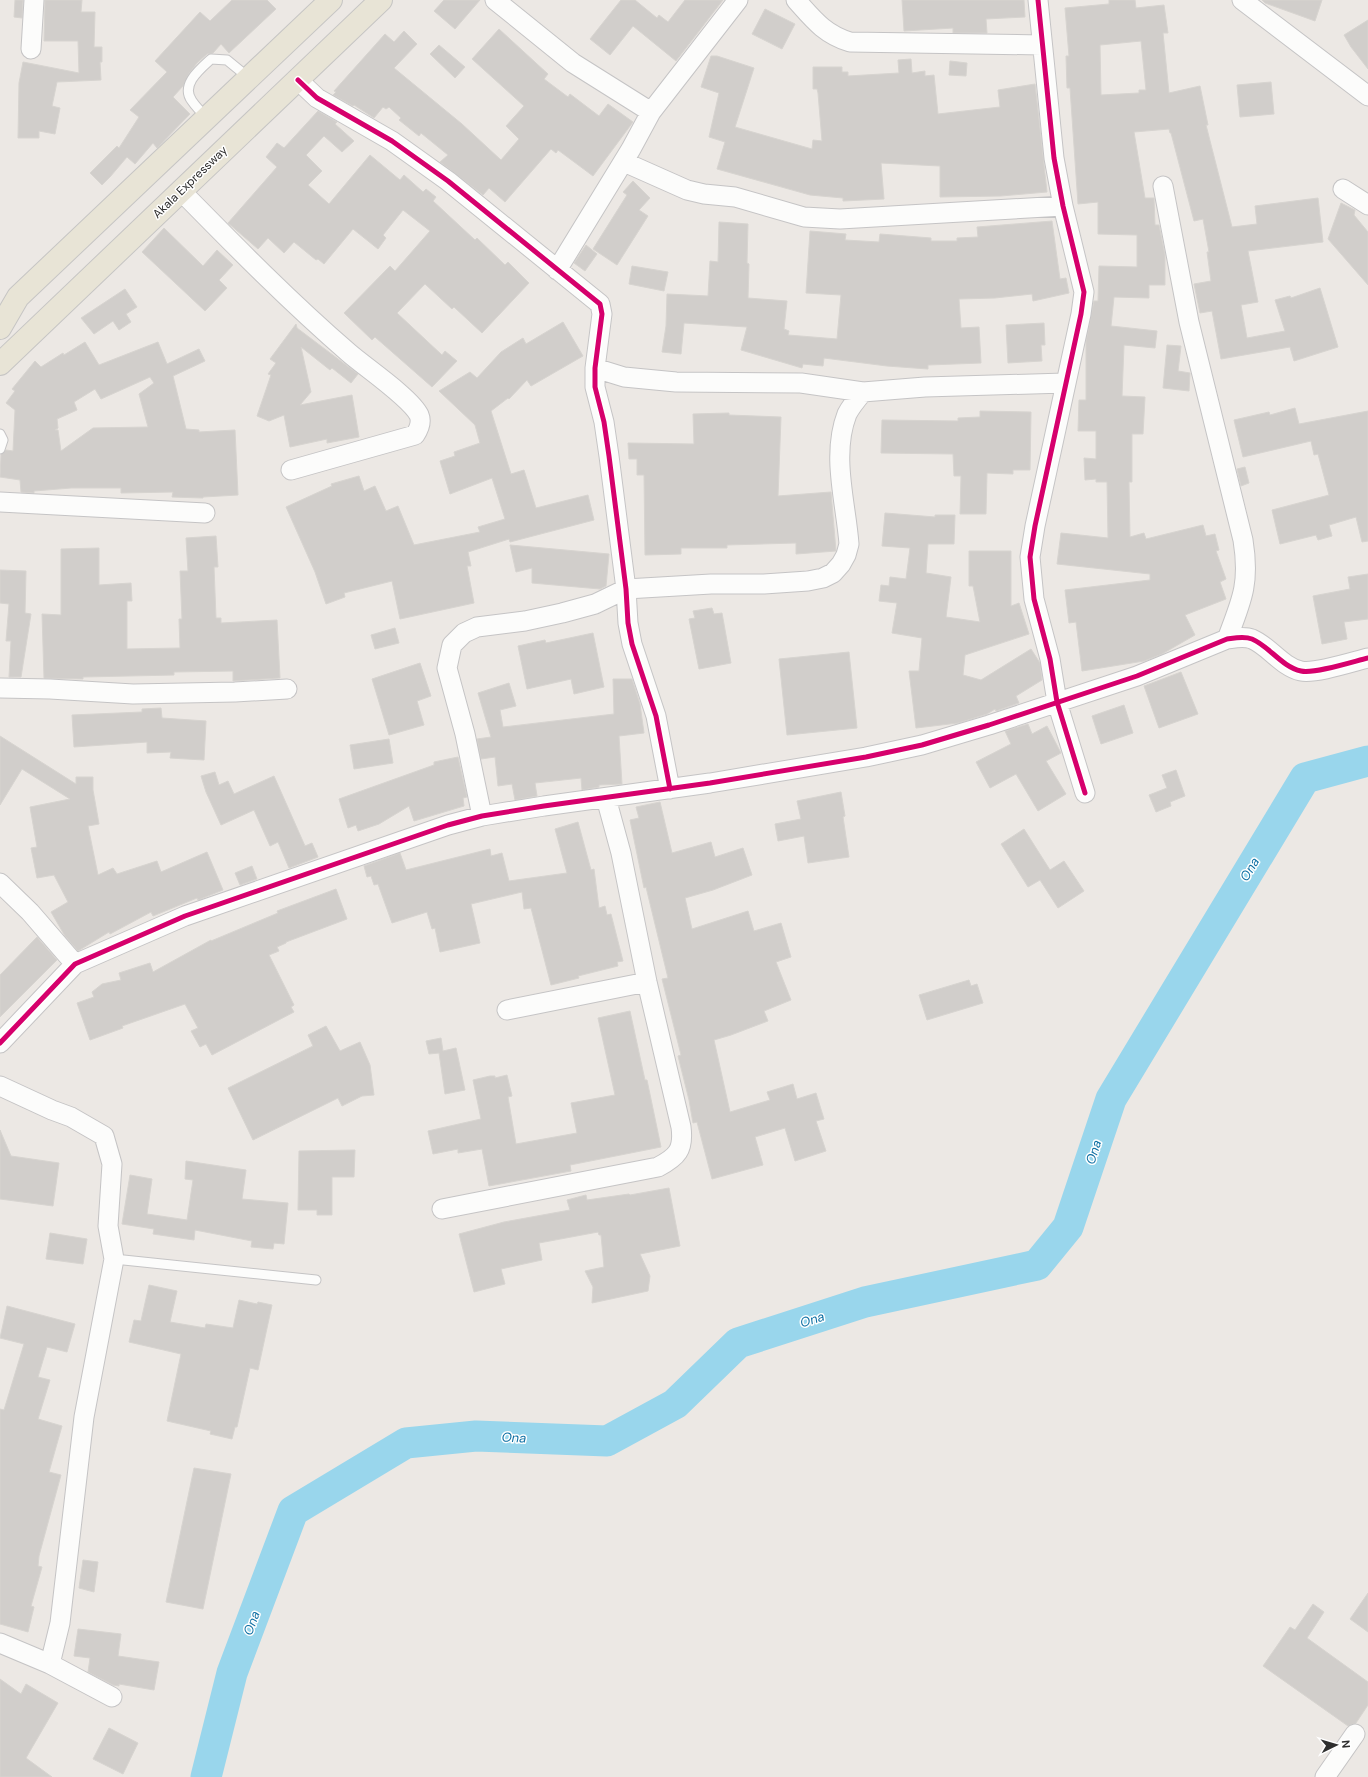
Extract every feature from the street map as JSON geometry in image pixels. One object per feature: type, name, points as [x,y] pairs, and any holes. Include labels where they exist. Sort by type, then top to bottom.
[{"type":"main road","points":[[0,328],[18,297],[331,0]]},
{"type":"main road","name":"Akala Expressway","points":[[0,364],[381,0]]},
{"type":"street","points":[[32,49],[34,0]]},
{"type":"street","points":[[495,0],[573,63],[651,112]]},
{"type":"street","points":[[557,270],[624,162],[651,112],[738,0]]},
{"type":"street","points":[[796,0],[822,29],[836,38],[850,42],[1042,46]]},
{"type":"street","points":[[1038,0],[1054,158],[1084,292],[1081,314],[1065,383],[1035,526],[1030,557],[1034,599],[1050,659],[1057,702],[1085,793]]},
{"type":"street","points":[[1242,0],[1368,96]]},
{"type":"street","points":[[298,80],[317,98],[392,141],[448,181],[600,304],[602,314],[595,368],[595,387],[604,422],[609,456],[626,589],[628,623],[632,644],[656,716],[670,789]]},
{"type":"street","points":[[624,162],[687,190],[704,194],[735,196],[804,216],[840,219],[1064,206]]},
{"type":"street","points":[[1163,186],[1189,322],[1240,526],[1247,563],[1246,578],[1241,602],[1227,639]]},
{"type":"street","points":[[1343,189],[1368,205]]},
{"type":"street","points":[[181,191],[237,248],[349,353],[410,404],[419,416],[419,429],[415,435],[291,470]]},
{"type":"street","points":[[595,368],[631,378],[676,382],[801,383],[863,392],[925,387],[1065,383]]},
{"type":"street","points":[[482,816],[465,734],[447,668],[452,645],[464,633],[477,627],[525,621],[562,613],[595,604],[626,589],[711,584],[764,584],[808,581],[824,578],[833,573],[846,555],[848,544],[840,471],[841,439],[847,414],[863,392]]},
{"type":"street","points":[[0,502],[205,513]]},
{"type":"street","points":[[0,1044],[75,964],[184,916],[211,906],[422,834],[482,816],[670,789],[866,757],[922,745],[1137,676],[1227,639],[1252,639],[1286,664],[1301,671],[1311,671],[1368,658]]},
{"type":"street","points":[[0,688],[50,689],[133,694],[235,692],[286,689]]},
{"type":"street","points":[[442,1209],[658,1167],[671,1160],[679,1151],[683,1140],[647,982],[621,853],[606,798]]},
{"type":"street","points":[[0,883],[30,912],[75,964]]},
{"type":"street","points":[[507,1010],[647,982]]},
{"type":"street","points":[[0,1086],[52,1110],[71,1116],[104,1136],[112,1164],[108,1226],[114,1259],[84,1417],[60,1623],[50,1664]]},
{"type":"street","points":[[0,1643],[50,1664],[112,1698]]},
{"type":"street","points":[[1325,1777],[1355,1734]]},
{"type":"lane","points":[[207,118],[192,101],[188,94],[189,83],[203,66],[211,59],[227,60],[249,78]]},
{"type":"lane","points":[[0,434],[3,440],[0,450]]},
{"type":"lane","points":[[114,1259],[316,1280]]},
{"type":"building","points":[[15,0],[23,0],[22,18],[14,17]]},
{"type":"building","points":[[45,0],[82,0],[81,12],[95,12],[94,47],[102,47],[102,62],[100,62],[101,80],[57,82],[52,106],[60,108],[55,134],[39,131],[39,138],[18,138],[19,83],[23,62],[79,73],[78,41],[44,41]]},
{"type":"building","points":[[232,0],[267,0],[276,9],[229,53],[221,44],[213,53],[207,54],[197,63],[188,75],[183,86],[173,97],[190,114],[157,148],[153,143],[135,164],[127,157],[102,185],[90,173],[117,146],[119,148],[139,117],[130,110],[167,72],[155,61],[200,12],[210,21]]},
{"type":"building","points":[[444,0],[480,0],[455,29],[434,11]]},
{"type":"building","points":[[621,0],[635,0],[657,18],[659,15],[668,22],[685,0],[723,0],[676,61],[633,26],[610,55],[590,39]]},
{"type":"building","points":[[902,0],[1024,0],[1025,17],[986,19],[987,33],[953,33],[953,28],[904,31]]},
{"type":"building","points":[[1109,0],[1135,0],[1136,8],[1164,5],[1168,33],[1163,33],[1169,93],[1200,86],[1208,125],[1206,125],[1232,227],[1257,224],[1255,206],[1318,198],[1323,242],[1248,251],[1258,302],[1241,305],[1247,338],[1285,331],[1275,300],[1290,296],[1291,298],[1320,288],[1338,347],[1294,361],[1290,347],[1221,359],[1212,311],[1200,313],[1194,284],[1211,281],[1207,252],[1209,252],[1203,219],[1194,221],[1171,133],[1169,129],[1134,132],[1145,198],[1154,198],[1155,225],[1159,225],[1165,255],[1165,285],[1149,285],[1149,298],[1114,297],[1111,326],[1157,331],[1155,348],[1124,345],[1122,396],[1145,397],[1143,434],[1132,434],[1132,482],[1129,482],[1130,537],[1144,533],[1146,539],[1203,525],[1206,536],[1215,534],[1219,550],[1216,551],[1226,579],[1220,582],[1226,599],[1185,615],[1195,635],[1162,654],[1144,661],[1082,671],[1076,622],[1069,623],[1065,590],[1150,580],[1150,574],[1057,564],[1061,533],[1108,538],[1107,482],[1096,482],[1096,479],[1085,480],[1084,458],[1096,459],[1096,431],[1078,431],[1079,400],[1086,400],[1086,341],[1094,301],[1098,301],[1099,266],[1137,267],[1137,235],[1098,234],[1098,202],[1078,204],[1070,88],[1067,88],[1066,56],[1069,56],[1065,8],[1109,4]],"holes":[[[1141,41],[1146,90],[1139,90],[1139,93],[1101,95],[1100,45]]]},
{"type":"building","points":[[1262,0],[1322,0],[1315,21],[1265,3]]},
{"type":"building","points":[[765,9],[795,24],[782,49],[752,34]]},
{"type":"building","points":[[1368,20],[1368,69],[1351,47],[1344,35]]},
{"type":"building","points":[[499,29],[548,74],[544,79],[568,97],[570,94],[599,116],[608,104],[633,122],[593,176],[558,150],[556,153],[551,149],[505,202],[489,188],[483,195],[440,162],[448,155],[421,133],[419,136],[399,120],[401,118],[389,107],[386,109],[383,107],[374,118],[354,105],[353,106],[333,95],[336,92],[334,91],[385,34],[394,42],[404,31],[417,44],[394,68],[462,124],[501,160],[519,139],[506,126],[524,106],[472,59]]},
{"type":"building","points":[[439,45],[465,67],[455,78],[430,54]]},
{"type":"building","points":[[711,56],[717,56],[754,68],[735,127],[812,149],[813,140],[822,141],[818,93],[817,89],[813,89],[813,67],[842,67],[842,72],[848,72],[848,76],[899,73],[898,60],[911,59],[912,73],[925,71],[925,76],[934,75],[938,114],[1000,107],[998,90],[1035,84],[1047,192],[1001,196],[940,197],[940,166],[881,163],[884,199],[843,201],[843,198],[810,195],[717,169],[725,142],[709,137],[719,93],[701,87]]},
{"type":"building","points":[[950,61],[967,63],[966,76],[949,75]]},
{"type":"building","points":[[1271,82],[1274,114],[1240,117],[1237,85]]},
{"type":"building","points":[[318,111],[337,122],[335,124],[354,141],[342,152],[324,136],[306,155],[322,171],[308,185],[329,204],[370,155],[400,180],[404,175],[423,192],[426,189],[436,197],[433,201],[475,240],[477,238],[505,265],[508,262],[529,283],[482,333],[454,307],[452,309],[425,284],[397,313],[442,355],[445,351],[457,361],[432,387],[375,337],[372,340],[344,313],[390,266],[395,271],[430,231],[403,210],[383,235],[386,238],[378,249],[353,229],[324,264],[318,259],[316,260],[294,242],[284,253],[268,238],[258,249],[228,223],[277,167],[266,157],[277,143],[284,148]]},
{"type":"building","points":[[633,181],[650,198],[639,210],[648,216],[617,265],[593,249],[627,195],[623,192]]},
{"type":"building","points":[[1341,203],[1355,210],[1354,215],[1368,232],[1368,285],[1328,239]]},
{"type":"building","points":[[1052,221],[1060,279],[1066,278],[1069,293],[1033,301],[1032,294],[995,298],[959,299],[961,328],[979,327],[981,363],[928,365],[928,369],[887,366],[824,358],[823,366],[803,364],[802,368],[741,350],[747,327],[684,323],[681,354],[662,352],[666,326],[667,294],[708,296],[710,261],[718,262],[719,222],[748,224],[748,298],[787,301],[784,329],[789,331],[788,335],[837,339],[841,295],[806,293],[810,231],[846,234],[845,240],[879,242],[880,234],[931,238],[931,241],[957,241],[957,238],[978,237],[977,227]]},
{"type":"building","points":[[164,228],[203,266],[217,250],[233,265],[219,280],[227,288],[205,311],[142,252]]},
{"type":"building","points":[[586,245],[597,254],[585,271],[574,263]]},
{"type":"building","points":[[632,266],[668,272],[664,291],[629,284]]},
{"type":"building","points":[[125,289],[137,307],[126,314],[131,322],[119,330],[113,321],[94,334],[81,318]]},
{"type":"building","points":[[563,322],[583,356],[531,386],[527,380],[509,399],[508,398],[491,411],[511,474],[524,470],[536,508],[588,495],[594,520],[510,542],[509,539],[468,552],[471,566],[467,566],[474,603],[400,619],[392,581],[344,593],[345,597],[326,604],[315,572],[286,507],[332,486],[331,484],[359,476],[364,491],[375,486],[386,511],[398,506],[414,545],[480,532],[478,527],[505,519],[492,478],[450,494],[440,461],[455,456],[454,452],[480,443],[475,425],[439,391],[470,372],[477,378],[501,352],[523,338],[526,344]]},
{"type":"building","points":[[1044,323],[1045,345],[1041,345],[1042,361],[1008,363],[1006,325]]},
{"type":"building","points":[[296,324],[297,328],[358,374],[351,383],[332,368],[330,370],[301,347],[311,392],[300,405],[352,395],[359,437],[327,443],[327,439],[290,447],[284,415],[269,421],[257,416],[271,375],[268,374],[276,363],[270,359]]},
{"type":"building","points":[[85,342],[99,365],[158,342],[167,364],[199,349],[205,361],[173,376],[186,429],[199,430],[199,432],[235,430],[238,495],[203,498],[172,497],[173,492],[121,493],[121,488],[71,488],[34,491],[34,493],[21,492],[20,480],[0,477],[1,455],[6,450],[13,451],[15,410],[6,403],[15,391],[12,389],[35,361],[41,367],[63,353],[64,355]],"holes":[[[150,377],[154,383],[139,394],[148,427],[93,428],[61,451],[58,430],[55,430],[58,428],[57,419],[77,410],[74,402],[95,389],[101,399]]]},
{"type":"building","points":[[1167,345],[1181,346],[1178,371],[1190,373],[1189,391],[1163,388]]},
{"type":"building","points":[[1295,408],[1299,424],[1368,411],[1368,541],[1362,542],[1356,517],[1329,525],[1332,536],[1318,540],[1316,535],[1280,544],[1272,510],[1329,495],[1318,454],[1314,455],[1311,441],[1243,457],[1234,420],[1269,412],[1270,415]]},
{"type":"building","points":[[980,411],[1031,412],[1030,470],[1013,470],[1013,474],[987,473],[986,514],[960,514],[961,476],[954,476],[953,454],[881,453],[882,420],[958,421],[958,418],[980,417]]},
{"type":"building","points":[[729,413],[729,415],[781,417],[778,496],[831,492],[836,551],[796,554],[796,543],[727,545],[727,548],[681,548],[681,554],[645,555],[644,475],[637,475],[637,459],[629,459],[628,443],[694,444],[693,414]]},
{"type":"building","points":[[1245,467],[1249,483],[1241,486],[1237,469]]},
{"type":"building","points":[[885,513],[935,517],[935,515],[955,515],[954,544],[928,544],[926,573],[951,577],[946,617],[980,622],[973,586],[969,586],[969,551],[1011,551],[1011,606],[1019,603],[1029,634],[965,655],[963,675],[981,680],[1031,649],[1040,663],[1042,680],[1016,696],[1019,703],[996,711],[995,709],[987,714],[958,723],[916,728],[909,671],[919,671],[922,638],[892,633],[897,603],[879,601],[881,585],[889,586],[890,577],[906,579],[910,548],[882,546]]},
{"type":"building","points":[[216,536],[218,567],[214,567],[216,618],[221,618],[221,623],[277,620],[280,678],[233,681],[233,671],[174,672],[174,675],[83,677],[83,679],[44,678],[42,614],[61,615],[61,549],[99,548],[99,585],[131,583],[132,601],[127,601],[127,649],[180,648],[179,619],[182,619],[180,571],[188,571],[186,538]]},
{"type":"building","points":[[510,545],[609,554],[606,586],[600,589],[532,583],[532,568],[516,572]]},
{"type":"building","points":[[0,570],[26,571],[25,613],[31,614],[21,677],[9,677],[11,641],[6,641],[9,604],[0,603]]},
{"type":"building","points":[[1368,574],[1368,619],[1344,622],[1347,639],[1322,644],[1313,596],[1350,589],[1348,577]]},
{"type":"building","points":[[712,608],[714,614],[722,613],[731,663],[699,669],[689,619],[695,618],[693,611]]},
{"type":"building","points":[[395,628],[399,643],[375,649],[371,635]]},
{"type":"building","points":[[593,633],[604,687],[574,694],[571,679],[527,689],[518,646],[545,640],[546,643]]},
{"type":"building","points":[[849,652],[857,728],[787,735],[779,659]]},
{"type":"building","points":[[420,663],[431,696],[417,701],[424,725],[389,735],[372,679]]},
{"type":"building","points":[[1181,672],[1198,714],[1159,728],[1144,686]]},
{"type":"building","points":[[613,679],[632,679],[640,704],[644,733],[619,736],[622,784],[599,785],[599,787],[582,790],[581,778],[535,783],[537,796],[515,800],[512,784],[498,786],[495,757],[481,759],[477,739],[491,737],[478,693],[509,683],[516,706],[500,710],[503,727],[614,714]]},
{"type":"building","points":[[1124,705],[1133,733],[1101,744],[1092,716]]},
{"type":"building","points":[[161,708],[162,718],[206,721],[204,760],[170,758],[171,752],[147,753],[147,742],[74,747],[72,715],[142,712],[142,709]]},
{"type":"building","points":[[1028,724],[1032,734],[1047,726],[1061,753],[1046,761],[1066,794],[1038,811],[1016,774],[990,788],[976,762],[1011,744],[1005,731]]},
{"type":"building","points":[[0,736],[76,784],[76,777],[93,777],[93,790],[99,824],[88,826],[98,875],[113,868],[117,874],[157,861],[161,872],[207,852],[223,890],[198,900],[197,898],[153,916],[151,912],[110,934],[109,932],[78,951],[65,936],[51,912],[68,902],[54,875],[37,878],[31,848],[37,847],[30,807],[70,799],[22,769],[0,805]]},
{"type":"building","points":[[389,739],[393,763],[354,769],[350,745]]},
{"type":"building","points":[[458,757],[467,797],[463,798],[464,806],[414,821],[409,806],[379,824],[358,831],[356,825],[348,828],[339,799],[434,765],[434,762]]},
{"type":"building","points":[[1176,770],[1185,796],[1170,802],[1171,806],[1156,812],[1149,795],[1167,788],[1162,775]]},
{"type":"building","points":[[215,772],[219,785],[228,781],[234,794],[274,776],[305,846],[312,843],[318,857],[289,868],[278,842],[270,846],[254,810],[221,825],[206,792],[201,776]]},
{"type":"building","points":[[841,792],[849,857],[808,863],[804,836],[778,841],[775,824],[801,819],[797,801]]},
{"type":"building","points":[[660,802],[672,853],[711,842],[715,857],[743,848],[752,875],[713,890],[685,898],[692,929],[748,911],[754,931],[781,923],[791,957],[776,962],[791,1000],[764,1011],[768,1021],[714,1040],[730,1112],[770,1100],[767,1092],[793,1084],[797,1099],[816,1093],[824,1119],[816,1121],[826,1151],[795,1161],[785,1128],[755,1137],[763,1165],[712,1179],[697,1122],[693,1123],[678,1056],[681,1055],[662,979],[668,978],[646,887],[644,888],[630,820],[639,818],[636,807]]},
{"type":"building","points":[[578,822],[591,870],[594,869],[599,908],[605,906],[607,915],[611,914],[623,961],[617,962],[618,966],[578,976],[579,978],[551,985],[531,908],[524,909],[522,892],[471,904],[480,943],[440,952],[435,928],[432,929],[427,912],[392,923],[378,884],[374,885],[371,876],[367,877],[364,866],[400,853],[406,870],[490,849],[491,856],[502,853],[509,881],[567,873],[555,829]]},
{"type":"building","points":[[1024,829],[1050,870],[1064,861],[1084,891],[1058,908],[1040,880],[1028,887],[1001,844]]},
{"type":"building","points":[[252,866],[257,879],[240,885],[235,873]]},
{"type":"building","points":[[336,889],[347,919],[286,942],[277,947],[279,951],[269,955],[294,1005],[291,1007],[294,1012],[212,1055],[206,1044],[200,1047],[191,1031],[198,1028],[185,1004],[122,1026],[123,1028],[90,1040],[77,1003],[94,997],[92,992],[102,984],[121,980],[119,973],[150,963],[153,972],[211,940],[278,913],[277,911]]},
{"type":"building","points":[[37,937],[57,960],[0,1017],[0,975]]},
{"type":"building","points":[[969,980],[971,986],[977,984],[983,1003],[927,1020],[919,995]]},
{"type":"building","points":[[630,1011],[645,1080],[647,1080],[661,1147],[570,1165],[571,1171],[489,1186],[482,1149],[458,1153],[458,1149],[433,1154],[428,1131],[481,1119],[473,1080],[490,1076],[495,1076],[495,1078],[507,1075],[512,1096],[508,1097],[516,1144],[577,1133],[571,1103],[615,1095],[598,1018]]},
{"type":"building","points":[[326,1026],[340,1051],[360,1042],[370,1065],[374,1095],[362,1096],[342,1106],[338,1098],[253,1140],[228,1088],[313,1046],[308,1035]]},
{"type":"building","points":[[441,1038],[443,1051],[456,1048],[465,1090],[445,1094],[439,1053],[429,1054],[426,1041]]},
{"type":"building","points":[[0,1130],[11,1156],[59,1163],[53,1206],[0,1199]]},
{"type":"building","points":[[355,1150],[354,1177],[332,1177],[332,1215],[317,1215],[317,1210],[298,1210],[299,1151]]},
{"type":"building","points":[[186,1161],[246,1170],[242,1199],[288,1203],[284,1244],[274,1243],[273,1249],[251,1247],[252,1241],[195,1230],[194,1240],[153,1234],[154,1229],[122,1224],[130,1175],[152,1179],[147,1214],[187,1220],[193,1180],[185,1179]]},
{"type":"building","points":[[669,1188],[680,1246],[640,1254],[650,1276],[648,1291],[592,1303],[593,1287],[585,1271],[604,1267],[601,1235],[599,1235],[598,1232],[539,1243],[542,1260],[501,1269],[505,1284],[474,1292],[459,1234],[504,1222],[570,1210],[567,1200],[586,1195],[587,1200],[630,1195]]},
{"type":"building","points":[[50,1233],[87,1239],[83,1264],[46,1259]]},
{"type":"building","points":[[149,1285],[177,1291],[170,1322],[205,1328],[206,1324],[233,1328],[239,1300],[257,1304],[258,1302],[272,1305],[258,1370],[250,1368],[237,1427],[235,1427],[232,1439],[210,1434],[211,1431],[167,1421],[181,1354],[129,1342],[134,1320],[141,1321]]},
{"type":"building","points":[[7,1306],[75,1324],[67,1352],[47,1347],[38,1377],[50,1380],[38,1419],[62,1426],[49,1472],[61,1475],[39,1556],[38,1566],[42,1567],[31,1606],[34,1607],[28,1632],[0,1624],[0,1409],[4,1410],[24,1344],[0,1338]]},
{"type":"building","points":[[194,1468],[231,1474],[203,1609],[166,1602]]},
{"type":"building","points":[[83,1560],[98,1562],[94,1592],[79,1588]]},
{"type":"building","points":[[1368,1593],[1368,1632],[1350,1619]]},
{"type":"building","points":[[1313,1604],[1324,1612],[1307,1638],[1368,1682],[1368,1705],[1356,1723],[1348,1726],[1263,1666],[1290,1627],[1295,1630]]},
{"type":"building","points":[[78,1629],[121,1634],[118,1656],[159,1662],[154,1690],[119,1684],[119,1686],[113,1685],[88,1672],[90,1658],[74,1656]]},
{"type":"building","points":[[0,1679],[21,1694],[26,1684],[58,1703],[26,1758],[52,1777],[0,1777]]},
{"type":"building","points":[[109,1728],[138,1743],[123,1774],[93,1759]]},
{"type":"waterway","name":"Ona","points":[[206,1777],[232,1673],[293,1511],[406,1443],[476,1436],[607,1441],[675,1404],[738,1343],[865,1302],[1037,1265],[1068,1227],[1111,1099],[1305,778],[1368,761]]},
{"type":"cycle path","points":[[1038,0],[1054,158],[1063,206],[1084,292],[1081,314],[1035,526],[1030,557],[1034,599],[1050,659],[1057,702],[1085,793]]},
{"type":"cycle path","points":[[298,80],[317,98],[392,141],[448,181],[600,304],[602,314],[595,368],[595,387],[604,422],[609,456],[626,589],[628,623],[632,644],[656,716],[670,789]]},
{"type":"cycle path","points":[[0,1043],[75,964],[185,916],[448,825],[482,816],[710,783],[866,757],[922,745],[989,725],[1137,676],[1227,639],[1243,637],[1252,639],[1264,646],[1294,669],[1301,671],[1315,671],[1368,658]]}]
